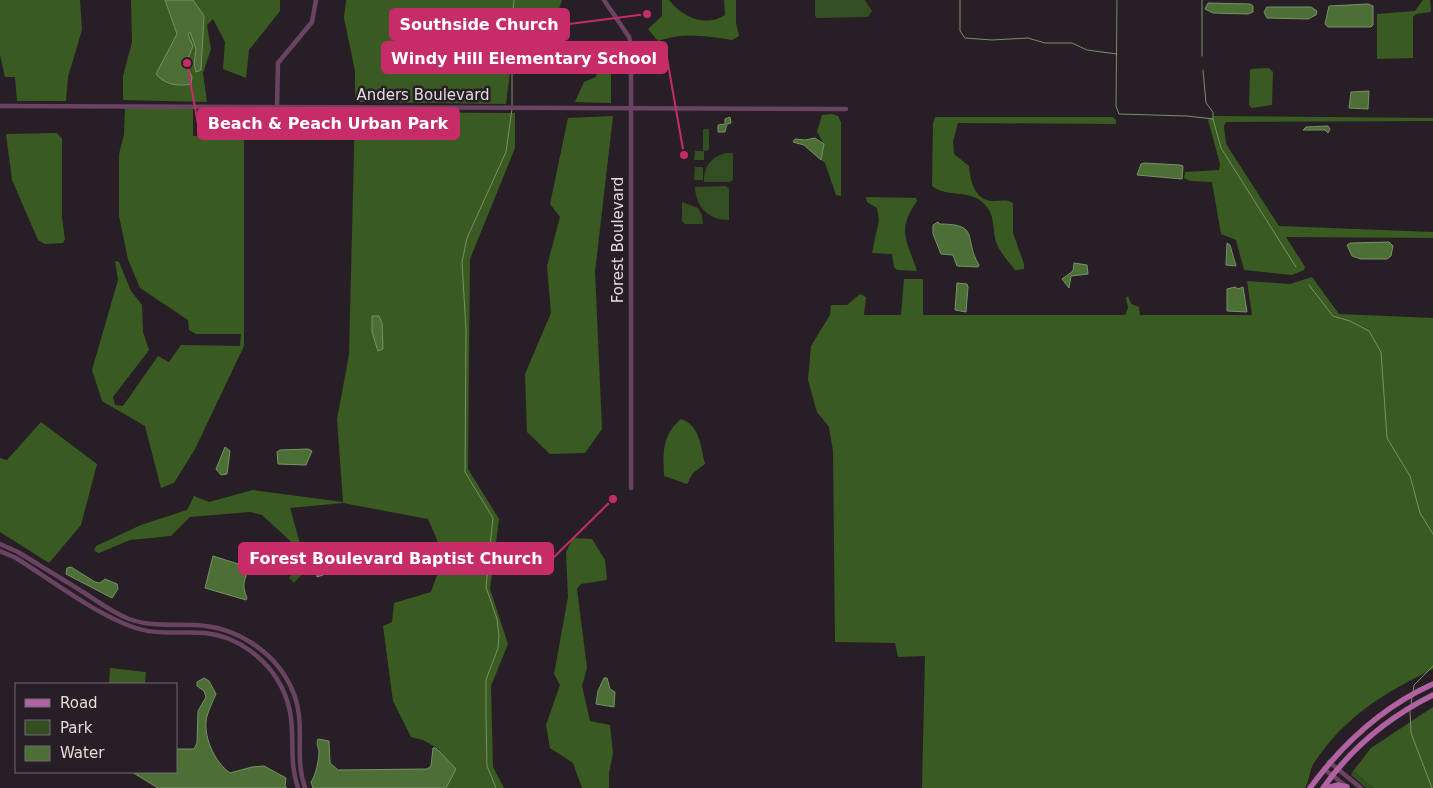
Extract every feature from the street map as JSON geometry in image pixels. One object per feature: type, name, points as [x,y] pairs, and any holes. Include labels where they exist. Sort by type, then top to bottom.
[{"type":"main road","points":[[1310,788],[1329,762],[1366,725],[1402,700],[1433,684]]},
{"type":"main road","points":[[1323,788],[1337,769],[1366,739],[1401,713],[1433,695]]},
{"type":"main road","points":[[1327,788],[1338,785],[1348,788]]},
{"type":"street","points":[[277,107],[278,63],[312,22],[316,0]]},
{"type":"street","name":"Forest Boulevard","points":[[604,0],[631,40],[631,488]]},
{"type":"street","name":"Anders Boulevard","points":[[0,106],[846,109]]},
{"type":"street","points":[[0,544],[18,552],[126,618],[157,625],[212,627],[234,634],[255,646],[276,665],[290,686],[299,711],[301,729],[300,760],[305,788]]},
{"type":"street","points":[[0,551],[16,558],[107,614],[132,627],[156,633],[210,634],[235,642],[251,651],[273,673],[282,686],[291,711],[294,730],[293,764],[298,788]]},
{"type":"street","points":[[51,580],[54,574]]},
{"type":"street","points":[[251,651],[255,646]]},
{"type":"street","points":[[256,655],[260,650]]},
{"type":"street","points":[[294,730],[301,729]]},
{"type":"street","points":[[1329,762],[1361,788]]},
{"type":"street","points":[[1324,769],[1348,788]]},
{"type":"green space","points":[[815,0],[865,0],[872,11],[868,17],[817,18],[815,16]]},
{"type":"green space","points":[[703,129],[709,129],[709,150],[704,151],[704,160],[694,160],[695,151],[703,151]]},
{"type":"green space","points":[[726,153],[733,153],[733,180],[730,182],[704,182],[705,172],[709,163],[716,157]]},
{"type":"green space","points":[[695,167],[703,167],[703,180],[694,180]]},
{"type":"green space","points":[[726,186],[729,189],[729,220],[715,218],[704,211],[698,201],[695,187]]},
{"type":"green space","points":[[682,202],[698,208],[702,215],[703,224],[685,224],[682,221]]},
{"type":"green space","points":[[300,565],[305,571],[294,583],[289,578]]},
{"type":"green space","points":[[1353,771],[1374,788],[1366,788],[1351,775]]},
{"type":"shaded area","points":[[0,0],[80,0],[82,30],[68,77],[66,101],[17,101],[15,77],[5,77],[0,55]]},
{"type":"shaded area","points":[[131,0],[165,0],[177,34],[156,74],[186,64],[193,46],[188,35],[190,32],[196,49],[194,64],[204,16],[193,0],[280,0],[280,11],[249,50],[246,78],[223,69],[225,42],[213,19],[207,25],[211,49],[203,73],[207,102],[123,100],[123,76],[132,42]]},
{"type":"shaded area","points":[[346,0],[562,0],[555,21],[519,39],[512,56],[506,104],[355,102],[355,71],[344,18]]},
{"type":"shaded area","points":[[662,0],[669,0],[687,16],[710,21],[725,15],[724,0],[736,0],[736,23],[739,36],[732,40],[704,36],[677,36],[658,41],[648,29],[662,16]]},
{"type":"shaded area","points":[[1423,0],[1430,0],[1431,12],[1416,14],[1413,17],[1413,58],[1377,59],[1377,14],[1415,11]]},
{"type":"shaded area","points":[[608,42],[611,45],[611,103],[575,102],[584,82],[596,77],[603,45]]},
{"type":"shaded area","points":[[1269,68],[1273,72],[1272,105],[1252,108],[1249,105],[1250,71],[1251,69]]},
{"type":"shaded area","points":[[125,108],[193,108],[193,136],[244,137],[244,346],[195,449],[174,483],[161,488],[145,426],[102,401],[92,370],[118,280],[115,261],[119,262],[131,291],[142,305],[143,332],[149,350],[113,397],[115,405],[123,406],[158,356],[169,362],[181,345],[240,346],[241,334],[196,334],[189,330],[188,320],[140,288],[128,259],[119,216],[119,154],[124,135]]},
{"type":"shaded area","points":[[355,112],[515,113],[515,148],[470,259],[468,469],[499,519],[490,589],[508,644],[491,686],[493,767],[504,788],[446,788],[456,769],[439,753],[439,749],[423,740],[411,737],[393,701],[383,626],[392,622],[394,603],[431,592],[444,556],[428,519],[343,503],[290,508],[301,547],[298,548],[262,515],[250,512],[190,517],[171,536],[130,540],[99,553],[94,551],[96,546],[141,525],[187,510],[194,496],[209,502],[253,490],[343,502],[337,419],[349,355]]},
{"type":"shaded area","points":[[832,114],[838,116],[841,122],[841,196],[836,195],[825,163],[821,160],[824,144],[817,132],[822,115]]},
{"type":"shaded area","points":[[613,116],[595,272],[602,429],[585,453],[550,454],[527,432],[525,374],[551,313],[547,266],[560,217],[550,204],[568,118]]},
{"type":"shaded area","points":[[1214,116],[1433,118],[1433,121],[1226,122],[1224,126],[1226,144],[1279,226],[1433,232],[1433,238],[1286,237],[1305,267],[1304,270],[1292,275],[1244,270],[1236,240],[1221,234],[1212,182],[1190,181],[1184,178],[1185,172],[1219,170],[1220,164],[1208,120]]},
{"type":"shaded area","points":[[935,117],[1113,117],[1116,120],[1116,124],[958,123],[953,141],[954,154],[969,166],[972,183],[978,194],[988,200],[1013,203],[1013,233],[1024,264],[1024,269],[1015,270],[997,244],[992,217],[987,207],[976,198],[944,192],[932,186],[933,123]]},
{"type":"shaded area","points":[[57,133],[62,139],[62,218],[65,239],[63,243],[45,244],[38,240],[12,180],[6,134]]},
{"type":"shaded area","points":[[866,197],[916,198],[917,201],[907,220],[905,236],[917,271],[897,270],[894,267],[892,254],[872,253],[879,220],[877,208],[867,202]]},
{"type":"shaded area","points":[[1312,277],[1339,314],[1433,318],[1433,669],[1398,687],[1352,719],[1326,746],[1314,763],[1305,788],[922,788],[925,656],[898,657],[895,643],[835,642],[833,451],[829,427],[817,412],[808,380],[811,346],[830,315],[831,305],[847,305],[860,294],[866,297],[864,315],[901,315],[904,279],[923,279],[923,315],[1125,315],[1128,308],[1126,298],[1128,296],[1131,304],[1139,307],[1140,315],[1252,315],[1247,281],[1290,284]]},
{"type":"shaded area","points":[[681,419],[696,431],[705,464],[693,473],[687,484],[664,476],[664,452],[667,438],[670,431]]},
{"type":"shaded area","points":[[41,422],[97,464],[81,525],[49,563],[0,532],[0,458],[7,460]]},
{"type":"shaded area","points":[[573,538],[592,539],[605,560],[607,580],[581,584],[577,589],[587,668],[582,686],[590,721],[610,725],[613,753],[609,773],[609,788],[582,788],[573,763],[550,748],[546,725],[560,685],[554,674],[568,597],[566,552]]},
{"type":"shaded area","points":[[110,668],[146,672],[145,683],[109,683]]},
{"type":"shaded area","points":[[1433,707],[1433,788],[1374,788],[1353,771],[1371,748]]},
{"type":"water","points":[[165,0],[193,0],[204,16],[201,70],[196,72],[194,64],[196,49],[190,32],[188,35],[193,46],[186,64],[192,77],[191,84],[172,84],[156,74],[177,34]]},
{"type":"water","points":[[1208,3],[1250,4],[1253,6],[1253,12],[1248,14],[1213,13],[1205,9]]},
{"type":"water","points":[[1368,4],[1373,6],[1373,25],[1371,27],[1328,27],[1325,24],[1329,6]]},
{"type":"water","points":[[1267,7],[1311,7],[1317,11],[1316,15],[1308,19],[1267,18],[1264,12]]},
{"type":"water","points":[[1369,91],[1368,109],[1349,108],[1351,92]]},
{"type":"water","points":[[730,117],[731,123],[727,124],[725,132],[718,132],[718,125],[725,124],[725,119]]},
{"type":"water","points":[[1328,126],[1330,129],[1328,133],[1325,130],[1303,130],[1306,127]]},
{"type":"water","points":[[815,138],[824,144],[821,160],[804,145],[793,142],[795,139]]},
{"type":"water","points":[[1141,164],[1183,166],[1182,179],[1137,175]]},
{"type":"water","points":[[938,222],[940,224],[961,227],[966,230],[974,256],[979,265],[978,267],[957,266],[953,255],[941,254],[933,234],[933,225]]},
{"type":"water","points":[[1389,242],[1393,246],[1391,256],[1387,259],[1361,259],[1352,256],[1347,245],[1350,243]]},
{"type":"water","points":[[1227,243],[1230,245],[1236,266],[1226,265]]},
{"type":"water","points":[[1074,263],[1087,265],[1088,274],[1071,276],[1069,288],[1062,279],[1073,271]]},
{"type":"water","points":[[957,283],[967,284],[968,287],[966,312],[955,310]]},
{"type":"water","points":[[1235,287],[1238,289],[1243,287],[1247,312],[1227,311],[1227,289]]},
{"type":"water","points":[[372,316],[379,316],[382,323],[383,349],[378,351],[372,332]]},
{"type":"water","points":[[225,447],[230,451],[227,474],[221,475],[216,469]]},
{"type":"water","points":[[308,449],[312,451],[306,465],[278,464],[277,452],[280,450]]},
{"type":"water","points":[[335,549],[355,549],[384,555],[387,562],[364,561],[317,577],[316,569],[326,562]]},
{"type":"water","points":[[213,556],[251,568],[244,583],[246,600],[205,588]]},
{"type":"water","points":[[71,567],[95,582],[100,583],[105,579],[117,584],[118,589],[112,598],[66,574],[67,568]]},
{"type":"water","points":[[204,678],[209,681],[216,694],[207,716],[206,731],[214,755],[224,768],[230,773],[264,766],[286,778],[285,787],[287,788],[158,788],[134,773],[178,773],[178,749],[194,749],[197,743],[198,711],[206,697],[204,691],[197,686],[197,682]]},
{"type":"water","points":[[604,678],[607,678],[610,689],[615,692],[614,707],[596,704],[598,691]]},
{"type":"water","points":[[318,739],[329,741],[330,763],[338,770],[427,769],[431,766],[433,748],[436,748],[456,769],[446,788],[313,788],[311,782],[318,763]]},
{"type":"waterway","points":[[512,105],[512,70],[506,38],[512,27],[514,0]]},
{"type":"waterway","points":[[960,0],[960,31],[965,38],[992,40],[1028,38],[1045,43],[1072,43],[1087,50],[1117,54]]},
{"type":"waterway","points":[[1117,0],[1116,106],[1119,114],[1187,116],[1213,119],[1221,148],[1296,267]]},
{"type":"waterway","points":[[1202,0],[1202,56]]},
{"type":"waterway","points":[[1203,70],[1206,103],[1213,112],[1213,119]]},
{"type":"waterway","points":[[496,788],[487,766],[486,718],[486,680],[498,648],[499,636],[497,619],[486,587],[493,518],[465,472],[466,330],[462,262],[467,238],[506,152],[512,109]]},
{"type":"waterway","points":[[1309,285],[1333,316],[1350,321],[1369,331],[1381,352],[1387,438],[1410,476],[1420,513],[1433,534]]},
{"type":"waterway","points":[[1413,692],[1414,685],[1433,666]]},
{"type":"waterway","points":[[1411,705],[1412,696]]},
{"type":"waterway","points":[[1410,711],[1411,733],[1432,788]]},
{"type":"place","name":"Southside Church","points":[[647,14]]},
{"type":"place","name":"Beach & Peach Urban Park","points":[[187,63]]},
{"type":"place","name":"Windy Hill Elementary School","points":[[684,155]]},
{"type":"place","name":"Forest Boulevard Baptist Church","points":[[613,499]]}]
